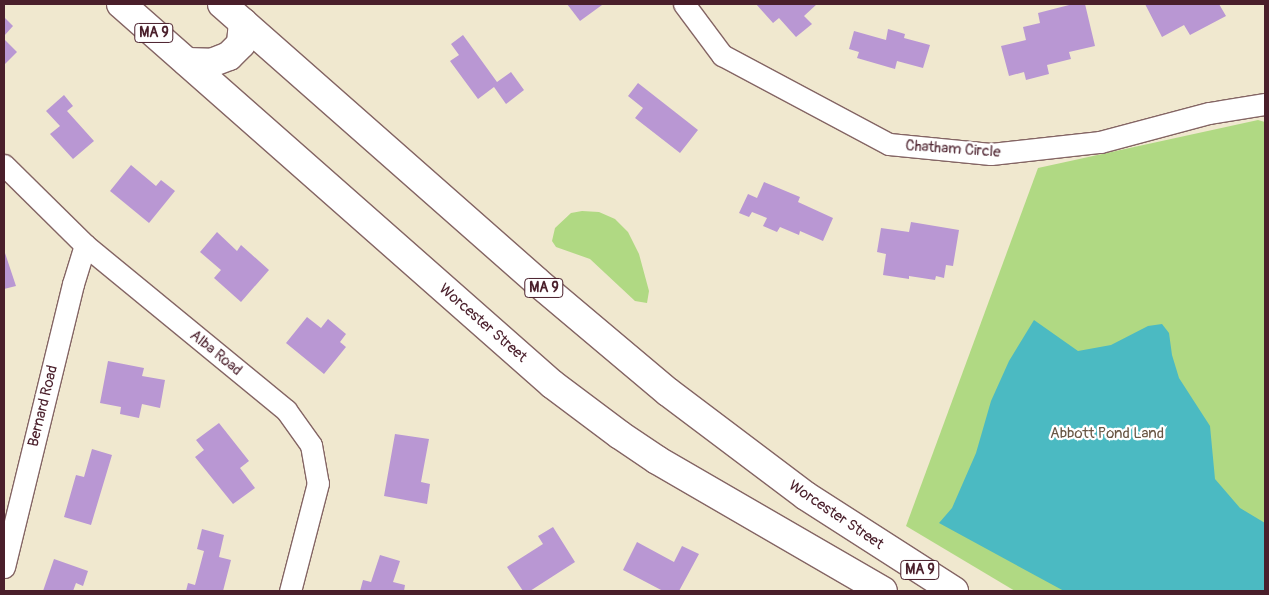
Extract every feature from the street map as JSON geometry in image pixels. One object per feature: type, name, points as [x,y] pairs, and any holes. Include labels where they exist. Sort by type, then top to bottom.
[{"type":"highway","name":"Worcester Street","points":[[121,4],[519,356],[586,410],[628,440],[688,478],[883,591]]},
{"type":"highway","name":"Worcester Street","points":[[222,4],[542,286],[668,392],[806,496],[954,591]]},
{"type":"highway","points":[[187,62],[211,63],[229,56],[241,44],[243,22]]},
{"type":"street","name":"Chatham Circle","points":[[684,4],[722,55],[890,144],[991,154],[1100,142],[1208,113],[1265,104]]},
{"type":"street","name":"Alba Road","points":[[4,165],[85,245],[286,410],[311,445],[318,482],[290,591]]},
{"type":"street","name":"Bernard Road","points":[[4,567],[73,284],[85,245]]},
{"type":"green space","name":"Abbott Pond Land","points":[[1258,120],[1265,122],[1265,591],[1015,591],[906,526],[1038,168]]},
{"type":"green space","points":[[582,211],[599,212],[615,219],[628,232],[639,254],[649,291],[647,303],[635,301],[590,259],[556,247],[552,241],[555,228],[571,213]]},
{"type":"water","points":[[1034,320],[1078,351],[1111,345],[1148,326],[1162,324],[1169,333],[1172,355],[1179,378],[1210,426],[1215,479],[1240,508],[1265,523],[1265,591],[1064,591],[939,523],[952,508],[976,453],[991,401],[1009,361]]},
{"type":"building","points":[[567,4],[601,4],[602,5],[580,21]]},
{"type":"building","points":[[756,4],[817,4],[804,16],[812,24],[796,37],[779,18],[773,23]]},
{"type":"building","points":[[1073,4],[1085,4],[1095,46],[1069,52],[1071,59],[1047,65],[1049,74],[1026,80],[1024,72],[1009,76],[1001,46],[1026,40],[1023,27],[1040,23],[1038,13]]},
{"type":"building","points":[[1145,4],[1219,4],[1226,16],[1190,35],[1184,25],[1162,37]]},
{"type":"building","points":[[4,17],[13,26],[4,36]]},
{"type":"building","points":[[888,29],[905,34],[904,38],[930,45],[923,68],[897,61],[895,69],[857,58],[859,52],[849,49],[854,31],[886,40]]},
{"type":"building","points":[[463,35],[497,82],[511,72],[524,90],[506,104],[494,87],[478,99],[450,61],[459,55],[451,44]]},
{"type":"building","points":[[4,39],[17,52],[4,65]]},
{"type":"building","points":[[638,83],[698,130],[680,153],[635,118],[643,108],[628,96]]},
{"type":"building","points":[[64,95],[73,106],[67,111],[94,141],[73,159],[50,134],[60,126],[46,111]]},
{"type":"building","points":[[131,165],[156,186],[161,180],[175,191],[149,223],[110,191]]},
{"type":"building","points":[[764,182],[800,197],[798,202],[833,218],[823,241],[800,231],[799,235],[780,227],[777,232],[763,226],[767,218],[752,212],[749,217],[739,213],[748,194],[757,198]]},
{"type":"building","points":[[911,222],[959,230],[953,266],[946,265],[944,278],[936,276],[935,280],[909,276],[909,279],[883,275],[886,254],[877,252],[881,228],[909,232]]},
{"type":"building","points":[[217,232],[237,251],[241,245],[269,270],[241,302],[214,278],[221,270],[200,252]]},
{"type":"building","points":[[4,250],[16,286],[4,289]]},
{"type":"building","points":[[307,317],[321,328],[328,319],[346,334],[340,342],[346,347],[324,374],[286,343]]},
{"type":"building","points":[[108,361],[144,368],[142,376],[165,380],[160,408],[142,404],[139,418],[120,414],[121,407],[100,403]]},
{"type":"building","points":[[219,423],[249,461],[240,468],[255,488],[233,504],[195,457],[204,450],[196,440]]},
{"type":"building","points":[[395,434],[429,439],[421,482],[430,484],[427,504],[384,496]]},
{"type":"building","points":[[92,449],[112,455],[91,525],[64,517],[76,475],[84,477]]},
{"type":"building","points":[[553,527],[575,562],[530,591],[523,591],[507,567],[543,544],[538,536]]},
{"type":"building","points":[[202,529],[224,535],[219,557],[231,560],[223,591],[186,591],[188,583],[195,585],[204,551],[197,549]]},
{"type":"building","points":[[637,542],[674,562],[682,546],[699,554],[679,591],[663,591],[623,570]]},
{"type":"building","points":[[380,555],[400,561],[393,582],[405,585],[404,591],[360,591],[363,580],[371,582]]},
{"type":"building","points":[[54,559],[88,571],[83,586],[76,583],[73,591],[43,591]]}]
